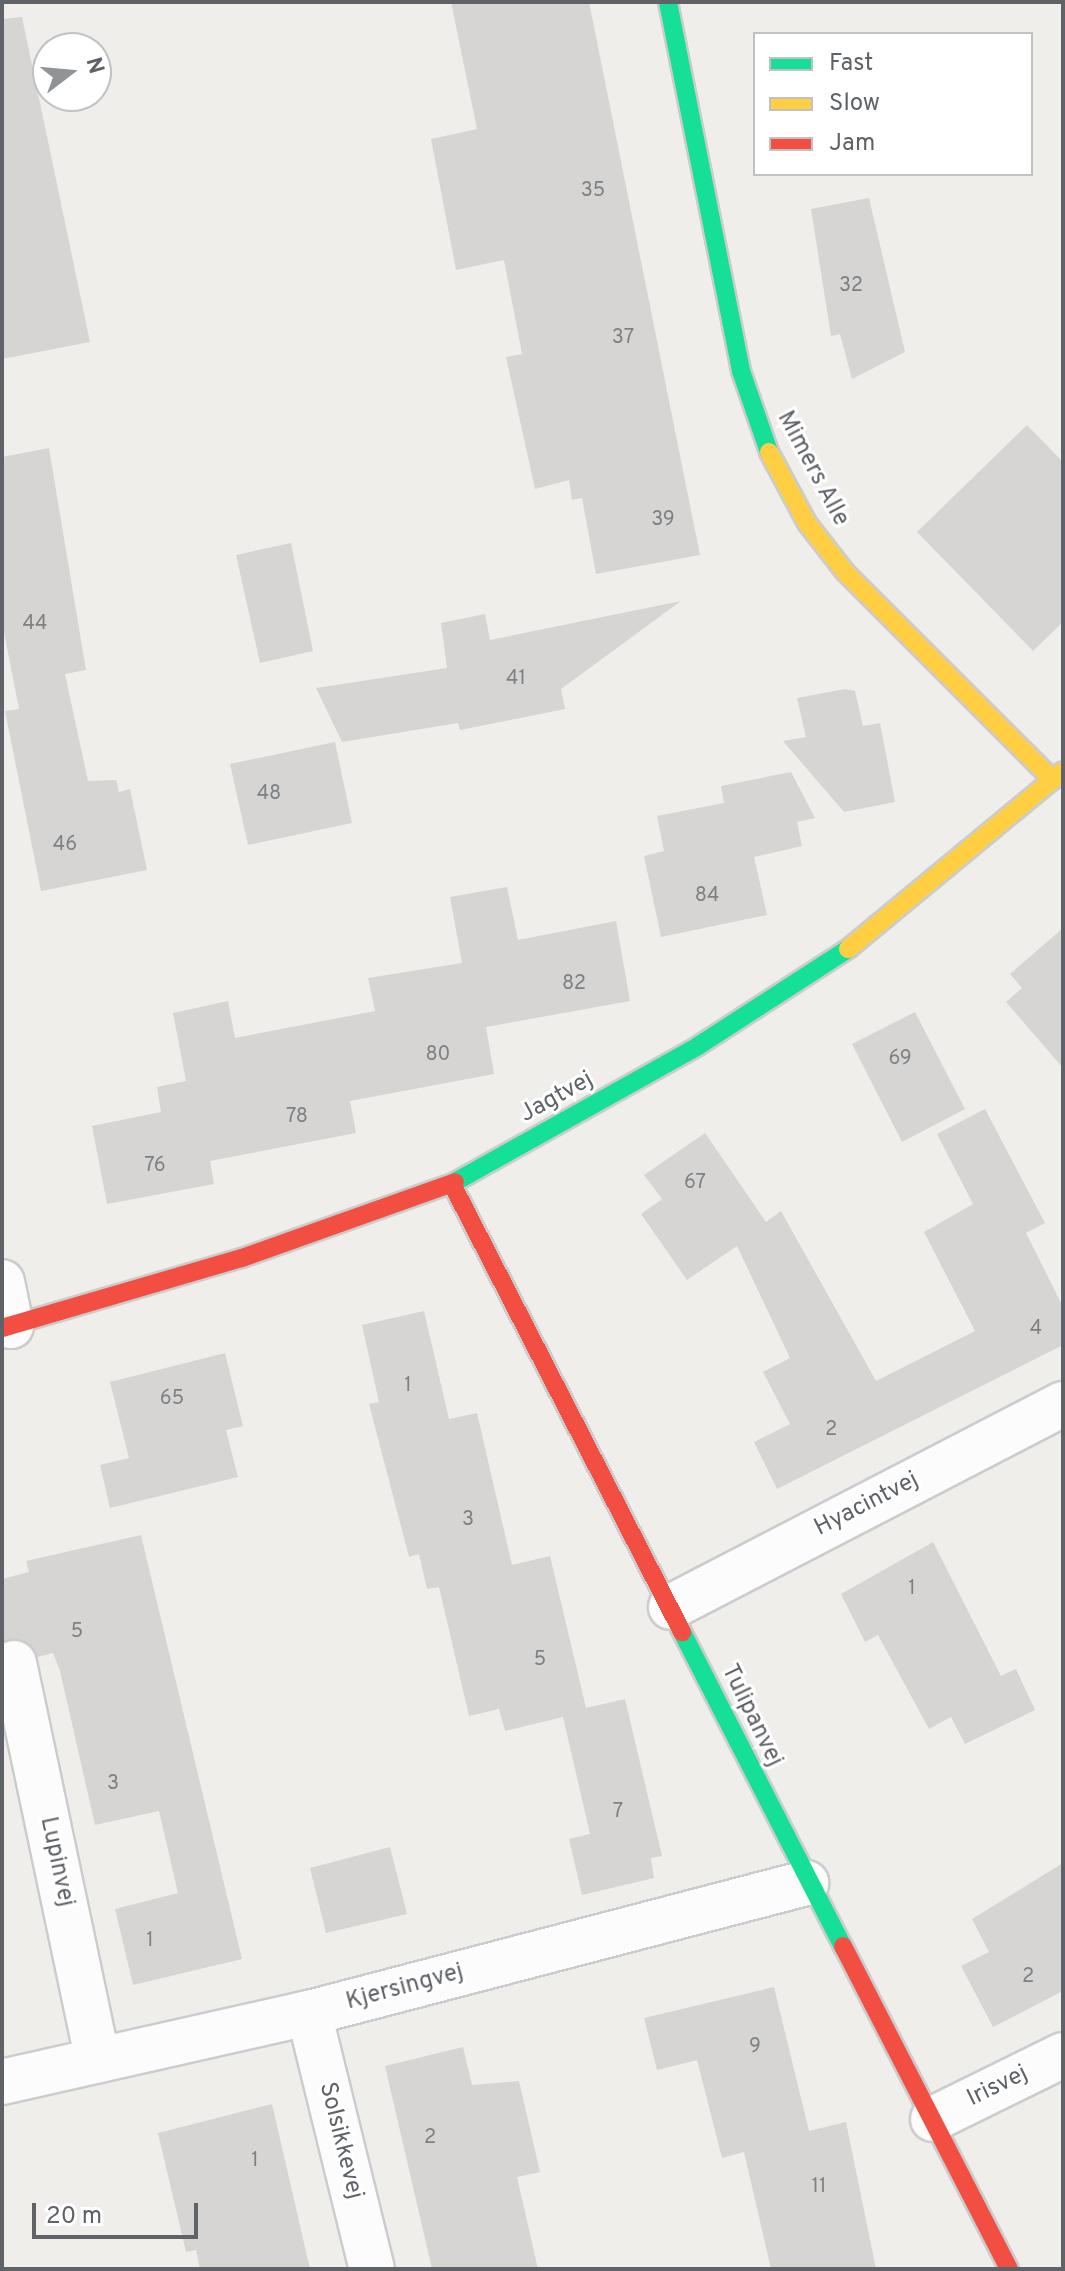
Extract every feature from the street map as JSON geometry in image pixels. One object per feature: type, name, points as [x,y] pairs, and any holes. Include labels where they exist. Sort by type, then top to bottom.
[{"type":"street","name":"Mimers Alle","points":[[668,2],[741,371],[764,442],[807,523],[845,572],[1058,775]]},
{"type":"street","name":"Jagtvej","points":[[6,1327],[242,1258],[452,1184],[698,1046],[841,954],[1058,775]]},
{"type":"street","name":"Tulipanvej","points":[[452,1184],[671,1607],[806,1883],[933,2119],[1009,2269]]},
{"type":"street","points":[[2,1282],[6,1327]]},
{"type":"street","name":"Hyacintvej","points":[[671,1607],[1063,1404]]},
{"type":"street","name":"Lupinvej","points":[[14,1663],[98,2060]]},
{"type":"street","name":"Kjersingvej","points":[[2,2082],[309,2013],[806,1883]]},
{"type":"street","name":"Solsikkevej","points":[[309,2013],[372,2269]]},
{"type":"street","name":"Irisvej","points":[[933,2119],[1063,2055]]},
{"type":"building","points":[[451,2],[589,2],[700,555],[596,574],[582,498],[572,500],[569,480],[535,489],[506,357],[522,354],[504,260],[456,270],[431,139],[477,129]]},
{"type":"building","points":[[22,17],[32,65],[32,112],[42,112],[90,342],[2,359],[2,19]]},
{"type":"building","points":[[869,198],[905,352],[852,379],[840,334],[831,336],[811,209]]},
{"type":"building","points":[[1027,425],[1063,462],[1063,622],[1033,651],[917,532]]},
{"type":"building","points":[[49,448],[86,670],[65,674],[88,781],[116,780],[119,792],[130,789],[147,870],[41,891],[5,711],[19,709],[2,622],[2,457]]},
{"type":"building","points":[[291,543],[313,651],[260,663],[236,555]]},
{"type":"building","points":[[681,601],[561,689],[565,709],[460,730],[458,723],[342,742],[316,688],[447,668],[441,623],[485,614],[490,640]]},
{"type":"building","points":[[845,689],[855,691],[863,726],[880,723],[895,802],[844,812],[783,741],[806,737],[797,698]]},
{"type":"building","points":[[335,742],[352,823],[248,845],[230,764]]},
{"type":"building","points":[[791,772],[815,818],[797,822],[802,846],[754,857],[767,915],[661,937],[644,856],[664,851],[657,816],[724,803],[721,786]]},
{"type":"building","points":[[507,887],[518,940],[616,921],[630,1001],[486,1027],[494,1074],[350,1101],[356,1133],[210,1161],[214,1184],[107,1204],[92,1126],[161,1112],[157,1087],[186,1081],[173,1013],[228,1001],[235,1038],[375,1011],[368,978],[462,963],[450,897]]},
{"type":"building","points":[[1063,928],[1063,1068],[1006,1002],[1022,988],[1010,974]]},
{"type":"building","points":[[915,1012],[965,1109],[902,1142],[852,1044]]},
{"type":"building","points":[[985,1109],[1045,1223],[1026,1233],[1063,1307],[1063,1345],[777,1489],[754,1442],[790,1424],[763,1372],[790,1358],[737,1246],[687,1280],[641,1214],[662,1199],[644,1175],[705,1133],[766,1222],[781,1211],[876,1381],[975,1331],[924,1232],[973,1204],[937,1134]]},
{"type":"building","points":[[424,1311],[449,1419],[477,1413],[512,1565],[550,1556],[586,1708],[625,1699],[662,1856],[651,1858],[654,1878],[582,1895],[569,1839],[590,1834],[563,1717],[505,1731],[499,1709],[469,1716],[439,1587],[427,1589],[419,1554],[409,1557],[369,1404],[379,1402],[362,1325]]},
{"type":"building","points":[[225,1353],[243,1426],[226,1430],[238,1477],[110,1508],[100,1465],[129,1458],[110,1382]]},
{"type":"building","points":[[141,1535],[242,1959],[133,1985],[115,1909],[178,1893],[159,1811],[95,1825],[60,1671],[53,1653],[38,1657],[22,1640],[2,1642],[2,1579],[29,1572],[26,1561]]},
{"type":"building","points":[[933,1542],[1001,1676],[1016,1669],[1035,1710],[965,1744],[951,1717],[929,1729],[878,1635],[865,1642],[841,1594]]},
{"type":"building","points":[[390,1847],[407,1914],[326,1933],[310,1868]]},
{"type":"building","points":[[1063,1863],[1063,1991],[993,2027],[961,1966],[989,1952],[972,1919]]},
{"type":"building","points":[[774,1987],[809,2131],[846,2122],[876,2269],[771,2269],[744,2152],[722,2158],[697,2060],[657,2070],[644,2018]]},
{"type":"building","points":[[463,2047],[472,2085],[519,2081],[540,2172],[517,2177],[538,2269],[432,2269],[385,2066]]},
{"type":"building","points":[[272,2104],[310,2269],[200,2269],[196,2250],[186,2252],[158,2133]]},
{"type":"traffic: fast","points":[[668,2],[741,371],[769,452]]},
{"type":"traffic: fast","points":[[455,1182],[698,1046],[848,949]]},
{"type":"traffic: fast","points":[[682,1632],[843,1946]]},
{"type":"traffic: slow","points":[[769,452],[807,523],[845,572],[1053,780]]},
{"type":"traffic: slow","points":[[848,949],[1063,771]]},
{"type":"traffic: jam","points":[[2,1328],[242,1258],[455,1182]]},
{"type":"traffic: jam","points":[[452,1184],[682,1632]]},
{"type":"traffic: jam","points":[[843,1946],[1009,2269]]}]
